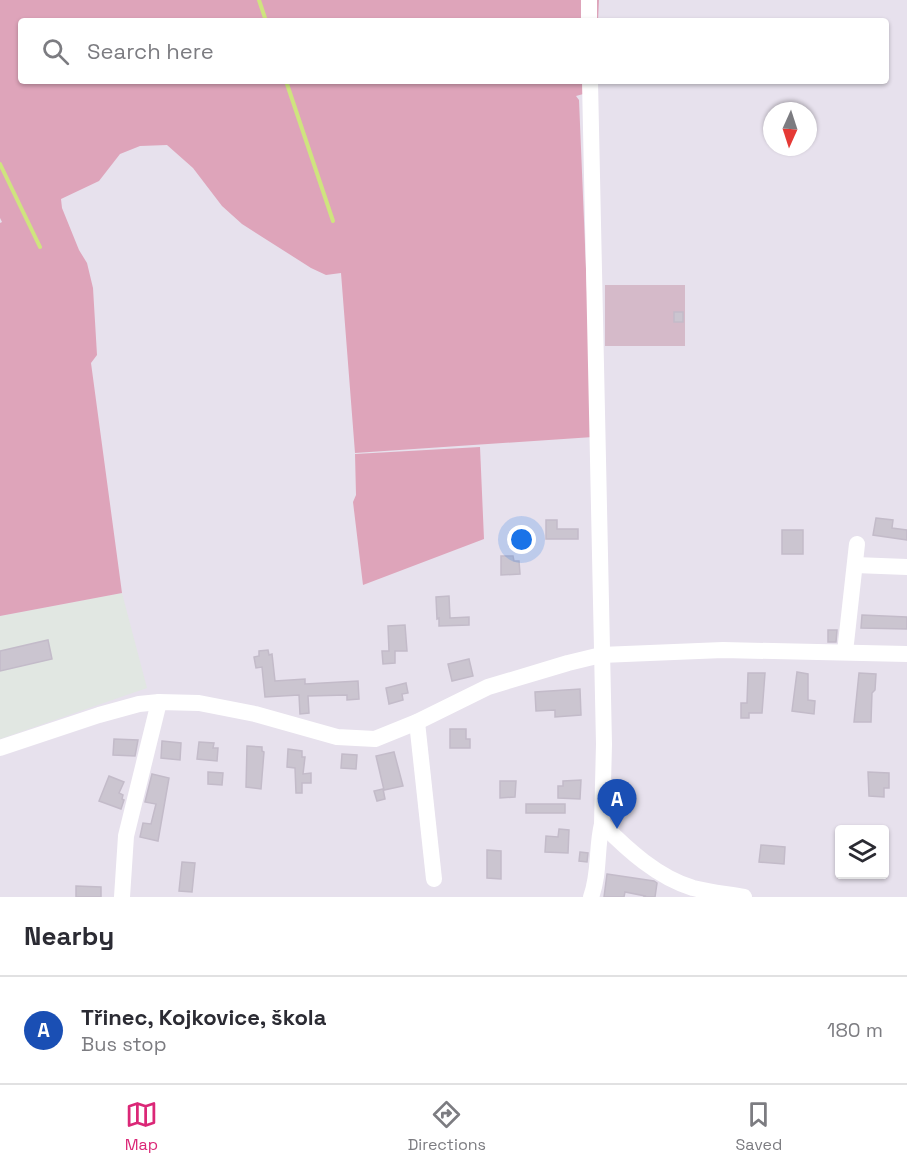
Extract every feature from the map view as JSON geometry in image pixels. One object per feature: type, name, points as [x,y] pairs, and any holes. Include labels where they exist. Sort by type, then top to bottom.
[{"type":"street","points":[[589,0],[589,18]]},
{"type":"street","points":[[590,84],[604,744],[602,824],[599,835],[598,871],[591,897]]},
{"type":"street","points":[[845,652],[857,544]]},
{"type":"street","points":[[855,565],[907,567]]},
{"type":"street","points":[[0,748],[99,715],[139,704],[159,702],[199,704],[255,714],[337,737],[375,739],[417,722],[488,687],[601,655],[723,650],[907,654]]},
{"type":"street","points":[[122,897],[126,836],[159,702]]},
{"type":"street","points":[[417,722],[434,879]]},
{"type":"street","points":[[602,824],[619,841],[659,873],[693,888],[744,897]]},
{"type":"shaded area","points":[[0,0],[599,0],[598,18],[18,18],[18,84],[587,84],[587,93],[576,96],[579,100],[593,437],[355,453],[341,273],[326,275],[311,268],[242,224],[222,206],[193,168],[167,145],[140,146],[120,154],[99,181],[61,199],[62,208],[79,250],[87,263],[93,288],[97,355],[91,363],[122,593],[0,616],[0,223],[2,222],[0,218]]},
{"type":"shaded area","points":[[605,285],[685,285],[685,346],[605,346]]},
{"type":"shaded area","points":[[480,447],[484,539],[363,585],[353,502],[356,495],[355,454]]},
{"type":"shaded area","points":[[122,593],[147,688],[0,739],[0,616]]},
{"type":"building","points":[[674,312],[683,312],[683,322],[674,322]]},
{"type":"building","points":[[876,518],[893,520],[892,528],[907,530],[907,540],[873,535]]},
{"type":"building","points":[[546,520],[557,520],[557,529],[578,529],[578,539],[546,539]]},
{"type":"building","points":[[782,530],[803,530],[803,554],[782,554]]},
{"type":"building","points":[[501,556],[513,556],[514,561],[519,561],[520,574],[501,575]]},
{"type":"building","points":[[449,596],[450,618],[469,617],[469,625],[439,626],[436,597]]},
{"type":"building","points":[[862,615],[907,617],[907,629],[861,628]]},
{"type":"building","points":[[405,625],[407,651],[395,651],[395,663],[383,664],[382,651],[389,651],[388,626]]},
{"type":"building","points":[[828,630],[837,630],[836,642],[828,642]]},
{"type":"building","points":[[48,640],[52,659],[0,671],[0,651]]},
{"type":"building","points":[[268,650],[269,655],[272,654],[275,681],[305,679],[305,684],[358,681],[359,699],[347,700],[347,695],[308,696],[309,713],[300,714],[299,695],[265,697],[262,667],[256,668],[254,657],[259,656],[259,651]]},
{"type":"building","points":[[469,659],[473,676],[452,681],[448,664]]},
{"type":"building","points":[[797,672],[808,674],[808,700],[815,701],[814,714],[792,711]]},
{"type":"building","points":[[748,673],[765,673],[762,713],[749,713],[749,718],[741,718],[741,703],[747,703]]},
{"type":"building","points":[[859,673],[876,674],[875,690],[872,693],[871,722],[854,722]]},
{"type":"building","points":[[406,683],[408,693],[402,694],[403,700],[389,704],[386,688]]},
{"type":"building","points":[[580,689],[581,715],[555,717],[555,710],[536,711],[535,692]]},
{"type":"building","points":[[450,729],[466,729],[466,739],[470,739],[470,748],[450,748]]},
{"type":"building","points":[[114,739],[138,740],[135,756],[113,755]]},
{"type":"building","points":[[162,741],[181,743],[180,760],[161,758]]},
{"type":"building","points":[[199,742],[214,743],[213,748],[218,748],[217,761],[197,759]]},
{"type":"building","points":[[247,746],[262,747],[264,752],[261,789],[246,787]]},
{"type":"building","points":[[288,749],[302,751],[302,757],[305,757],[303,774],[311,773],[311,783],[302,783],[302,793],[296,793],[295,768],[287,767]]},
{"type":"building","points":[[394,752],[403,786],[384,790],[376,756]]},
{"type":"building","points":[[342,754],[357,755],[356,769],[341,768]]},
{"type":"building","points":[[208,772],[223,773],[222,785],[208,784]]},
{"type":"building","points":[[868,772],[889,773],[889,788],[884,788],[884,797],[869,796]]},
{"type":"building","points":[[152,774],[169,778],[158,841],[140,837],[143,823],[151,824],[156,804],[145,802]]},
{"type":"building","points":[[109,776],[124,782],[119,793],[123,795],[124,800],[121,809],[99,801]]},
{"type":"building","points":[[581,780],[580,799],[558,798],[558,786],[563,786],[563,781]]},
{"type":"building","points":[[500,781],[516,781],[515,797],[500,798]]},
{"type":"building","points":[[383,789],[385,799],[377,801],[374,791]]},
{"type":"building","points":[[526,804],[565,804],[565,813],[526,813]]},
{"type":"building","points":[[559,829],[569,830],[568,853],[545,852],[546,836],[558,837]]},
{"type":"building","points":[[761,845],[785,847],[784,864],[759,862]]},
{"type":"building","points":[[487,850],[501,851],[501,879],[487,878]]},
{"type":"building","points":[[580,852],[588,853],[587,862],[579,861]]},
{"type":"building","points":[[182,862],[195,863],[192,892],[179,891]]},
{"type":"building","points":[[607,874],[654,881],[657,883],[655,897],[644,897],[625,892],[624,897],[604,897]]},
{"type":"building","points":[[76,886],[101,887],[101,897],[76,897]]},
{"type":"waterway","points":[[259,0],[265,18]]},
{"type":"waterway","points":[[287,84],[333,221]]},
{"type":"waterway","points":[[0,164],[40,247]]},
{"type":"place","name":"Třinec, Kojkovice, škola","points":[[617,829]]}]
